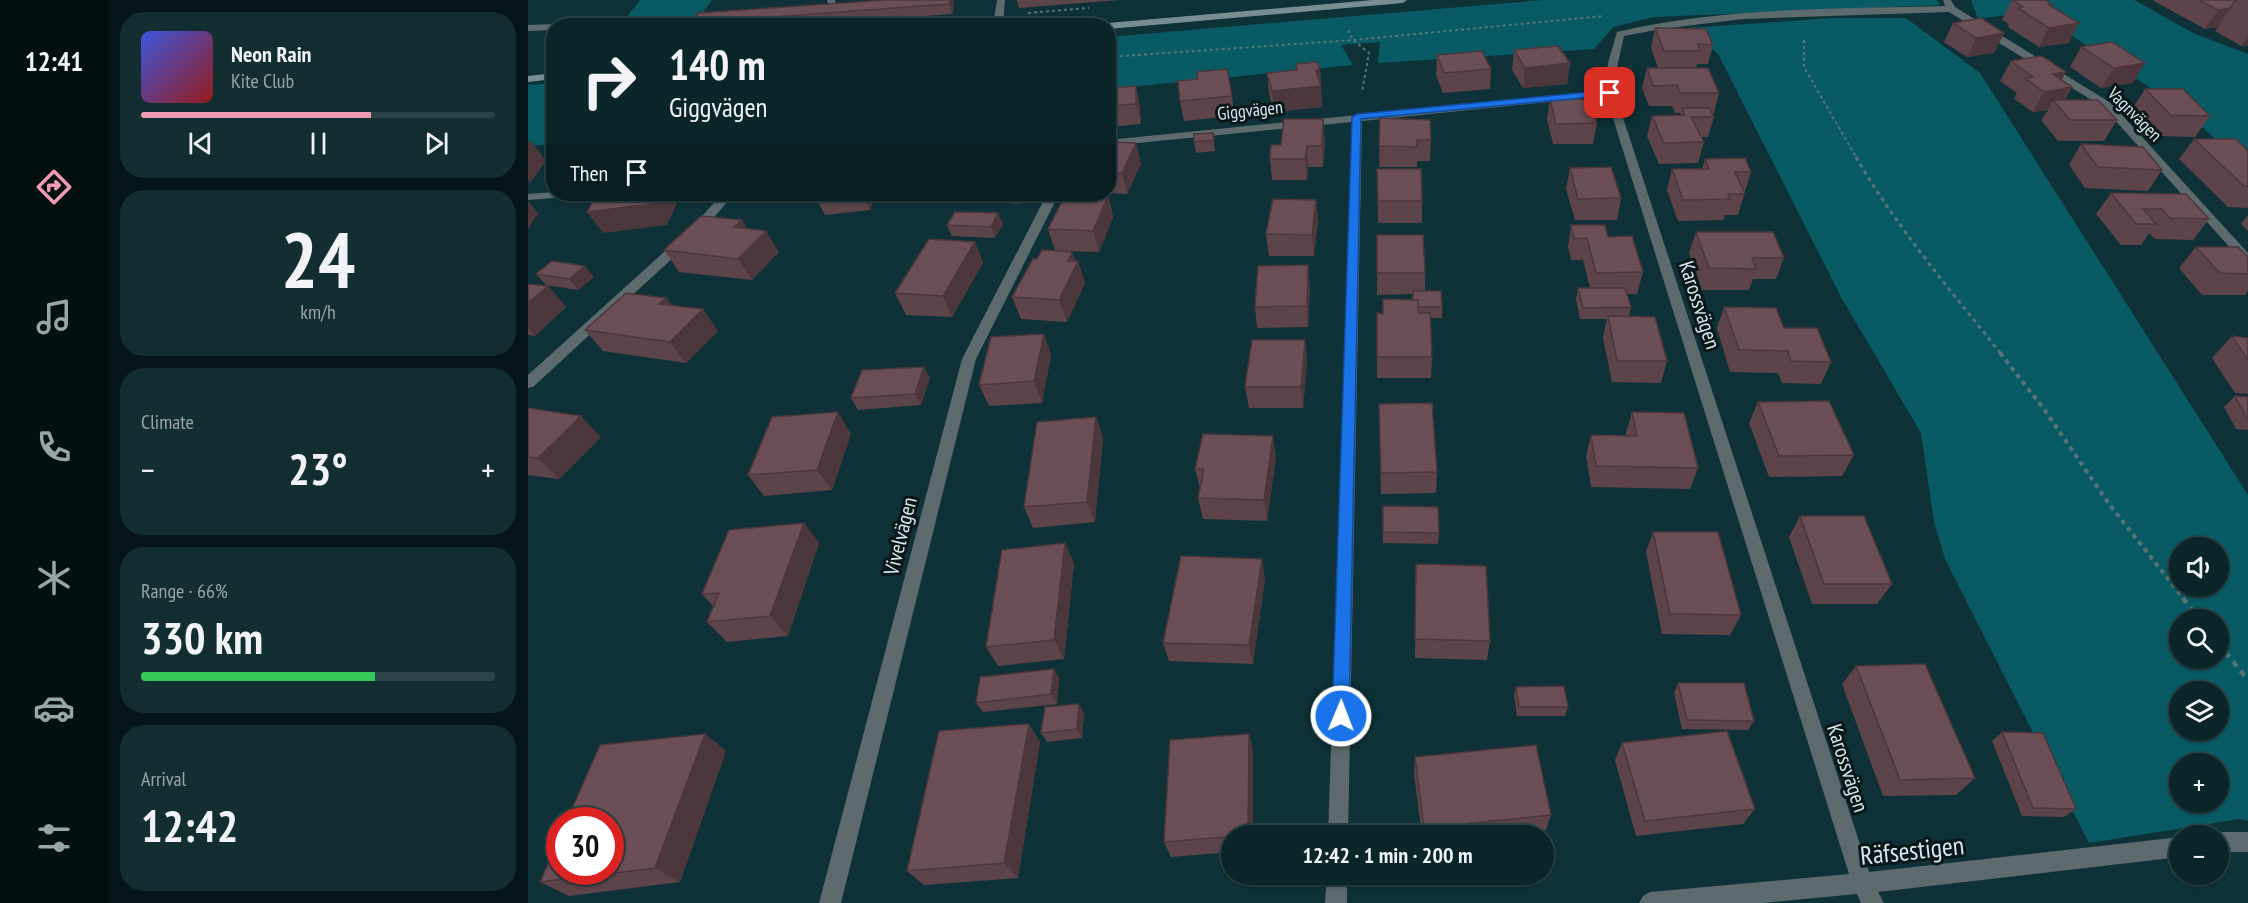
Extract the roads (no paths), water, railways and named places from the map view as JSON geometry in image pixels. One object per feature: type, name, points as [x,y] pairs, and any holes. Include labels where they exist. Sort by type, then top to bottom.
[{"type":"main road","points":[[1116,25],[1403,0]]},
{"type":"main road","points":[[528,79],[546,77]]},
{"type":"street","points":[[998,18],[1001,0]]},
{"type":"street","name":"Karossvägen","points":[[1873,903],[1862,883],[1610,93],[1613,63],[1620,34],[1668,23],[1804,12],[1949,4]]},
{"type":"street","name":"Vagnvägen","points":[[1949,4],[2107,105],[2248,260]]},
{"type":"street","points":[[821,10],[832,5],[844,8]]},
{"type":"street","points":[[528,28],[546,27]]},
{"type":"street","name":"Giggvägen","points":[[1116,142],[1610,93]]},
{"type":"street","points":[[1338,825],[1357,117]]},
{"type":"street","points":[[528,197],[546,196]]},
{"type":"street","points":[[528,383],[699,227],[722,201]]},
{"type":"street","name":"Vivelvägen","points":[[830,903],[969,359],[1049,201]]},
{"type":"street","points":[[2229,842],[2248,842]]},
{"type":"street","name":"Räfsestigen","points":[[1650,903],[1862,883],[2169,848]]},
{"type":"street","points":[[1336,903],[1337,885]]}]
